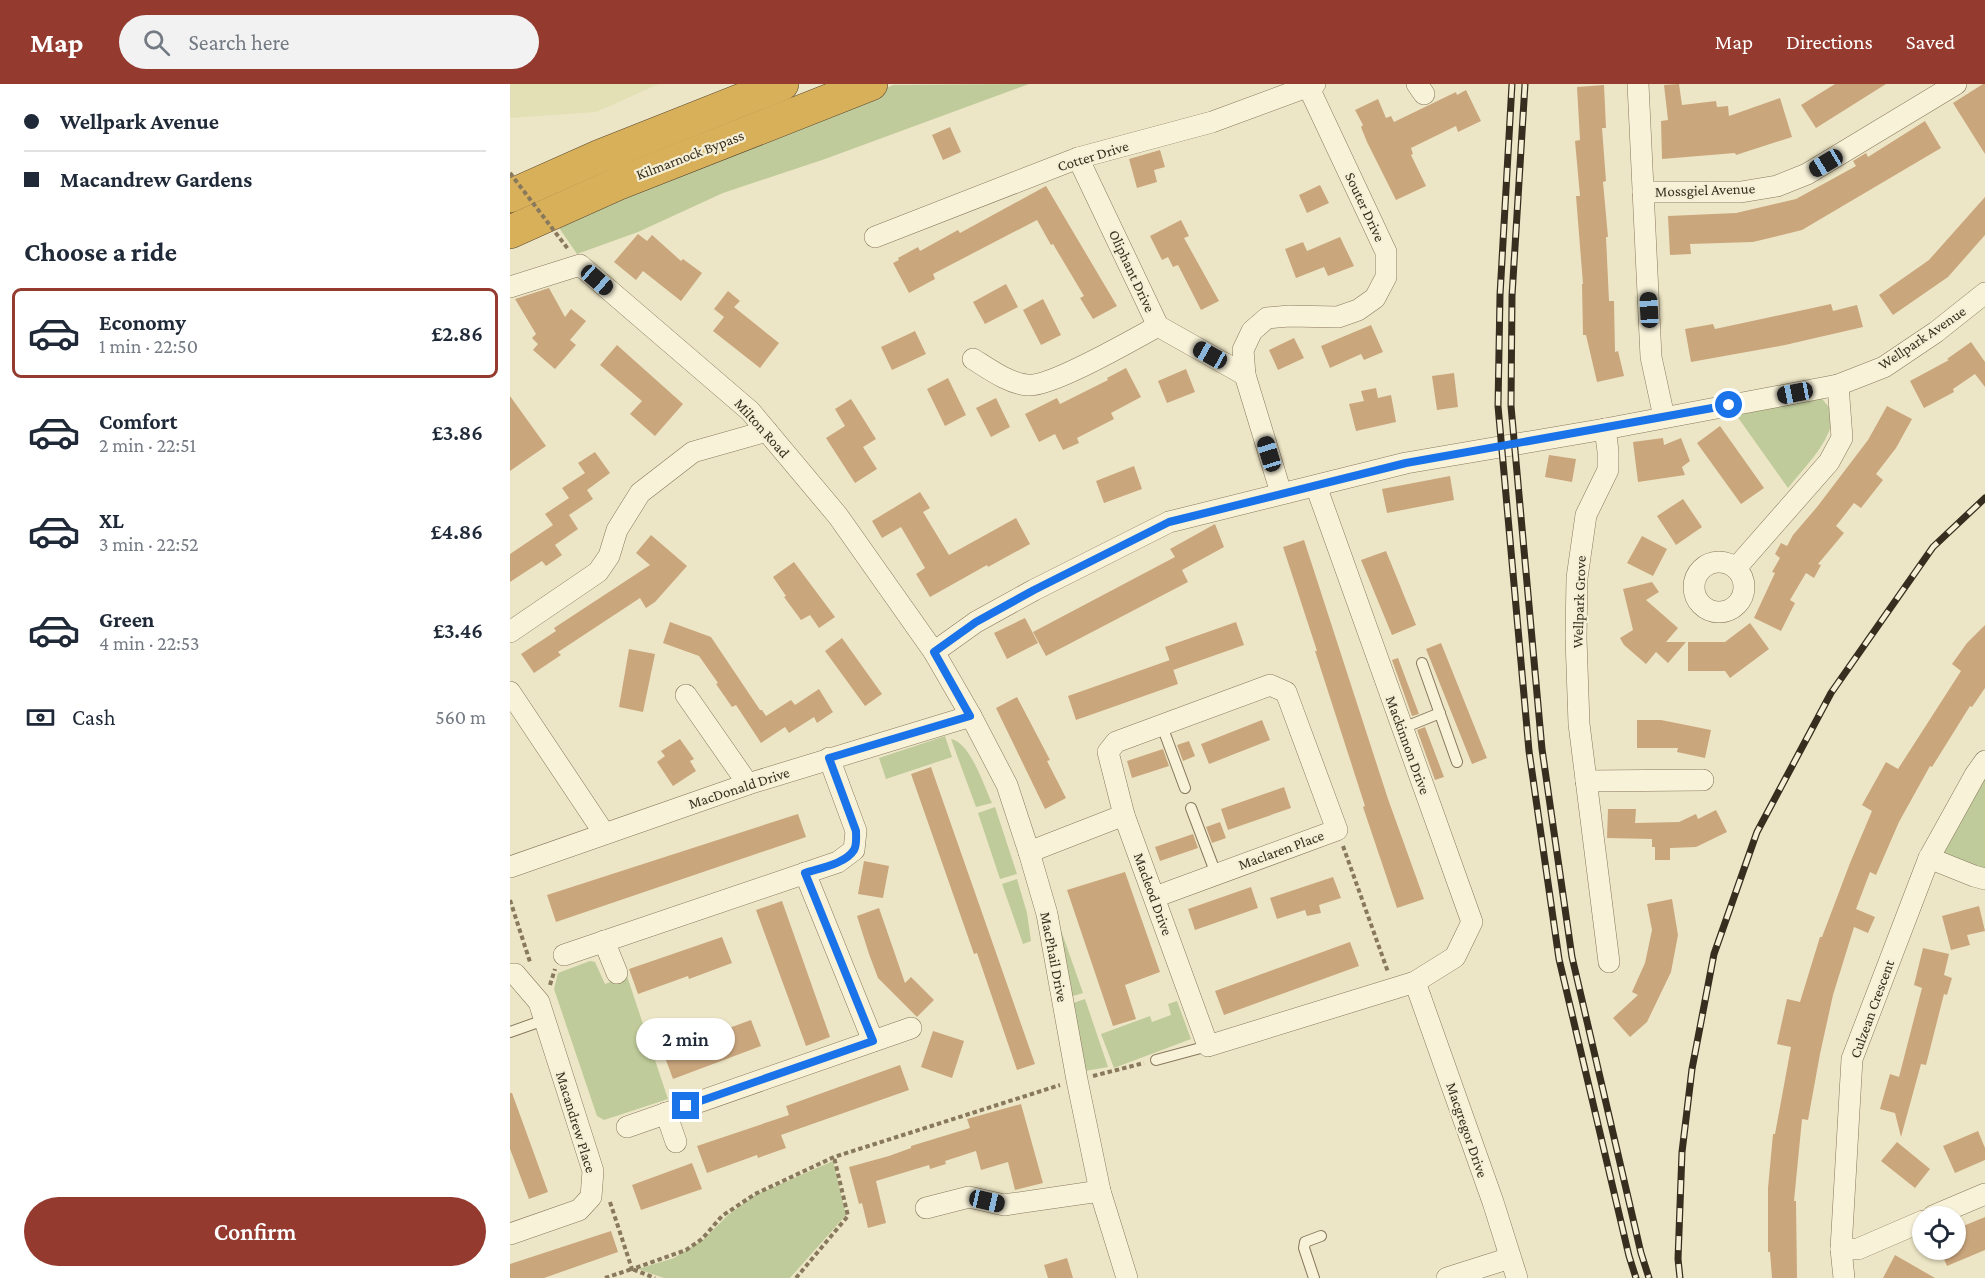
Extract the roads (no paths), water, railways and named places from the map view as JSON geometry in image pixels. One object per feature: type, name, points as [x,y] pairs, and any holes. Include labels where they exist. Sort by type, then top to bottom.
[{"type":"highway","name":"Kilmarnock Bypass","points":[[510,196],[600,156],[782,84]]},
{"type":"highway","name":"Kilmarnock Bypass","points":[[510,232],[617,184],[871,84]]},
{"type":"street","points":[[1638,84],[1652,357],[1664,417]]},
{"type":"street","name":"Mossgiel Avenue","points":[[1643,192],[1742,192],[1777,186],[1807,174],[1956,84]]},
{"type":"street","name":"Cotter Drive","points":[[875,237],[1078,158],[1212,122],[1311,85]]},
{"type":"street","name":"Souter Drive","points":[[1281,493],[1245,375],[1243,350],[1252,331],[1268,318],[1338,317],[1358,310],[1375,298],[1386,277],[1386,252],[1311,85]]},
{"type":"street","name":"Oliphant Drive","points":[[1078,158],[1158,326],[1245,375]]},
{"type":"street","name":"Milton Road","points":[[510,287],[580,265],[750,411],[838,516],[934,652]]},
{"type":"street","name":"Wellpark Avenue","points":[[934,652],[976,622],[1169,522],[1406,463],[1605,429],[1838,385],[1884,367],[1936,332],[1985,293]]},
{"type":"street","points":[[973,359],[999,375],[1028,386],[1050,382],[1158,326]]},
{"type":"street","points":[[1736,568],[1829,462],[1842,438],[1838,385]]},
{"type":"street","name":"Wellpark Grove","points":[[1605,429],[1608,470],[1586,515],[1577,578],[1579,724],[1609,962]]},
{"type":"street","points":[[510,632],[598,572],[609,556],[617,530],[640,493],[693,452],[767,431]]},
{"type":"street","name":"Mackinnon Drive","points":[[1208,1046],[1415,982],[1455,957],[1472,922],[1316,486]]},
{"type":"street","name":"MacPhail Drive","points":[[934,652],[1007,785],[1029,852],[1047,914],[1100,1191],[1127,1278]]},
{"type":"street","name":"Maclaren Place","points":[[1116,742],[1270,685],[1286,692],[1337,830],[1155,897]]},
{"type":"street","points":[[510,692],[604,833]]},
{"type":"street","points":[[686,695],[748,784]]},
{"type":"street","name":"MacDonald Drive","points":[[510,867],[748,784],[970,716]]},
{"type":"street","name":"Macleod Drive","points":[[1116,742],[1108,752],[1124,815],[1208,1046]]},
{"type":"street","points":[[564,955],[838,862],[854,850],[856,831],[829,758]]},
{"type":"street","name":"Culzean Crescent","points":[[1844,1278],[1841,1249],[1852,1059],[1929,858],[1985,761]]},
{"type":"street","points":[[1586,781],[1703,780]]},
{"type":"street","points":[[1029,852],[1124,815]]},
{"type":"street","points":[[1929,858],[1985,879]]},
{"type":"street","points":[[805,873],[873,1041]]},
{"type":"street","points":[[604,941],[617,973]]},
{"type":"street","name":"Macandrew Place","points":[[510,974],[515,974],[539,1002],[593,1171],[591,1197],[579,1210],[511,1234]]},
{"type":"street","name":"Macgregor Drive","points":[[1415,982],[1514,1268]]},
{"type":"street","points":[[627,1127],[910,1028]]},
{"type":"street","points":[[666,1113],[676,1142]]},
{"type":"street","points":[[926,1208],[969,1197],[1004,1205],[1100,1191]]},
{"type":"street","points":[[1957,1206],[1985,1194]]},
{"type":"street","points":[[1841,1249],[1858,1249],[1912,1226]]},
{"type":"street","points":[[1448,1278],[1514,1268]]},
{"type":"lane","points":[[1422,663],[1458,762]]},
{"type":"lane","points":[[1402,728],[1440,713]]},
{"type":"lane","points":[[1162,726],[1185,788]]},
{"type":"lane","points":[[1191,808],[1216,874]]},
{"type":"lane","points":[[510,1032],[544,1020]]},
{"type":"lane","points":[[1156,1060],[1208,1046]]},
{"type":"lane","points":[[1314,1278],[1304,1248],[1305,1242],[1322,1236]]},
{"type":"railway","points":[[1512,84],[1500,295],[1498,406],[1529,751],[1559,959],[1636,1278]]},
{"type":"railway","points":[[1525,84],[1512,296],[1511,406],[1542,749],[1572,957],[1641,1253],[1649,1278]]},
{"type":"railway","points":[[1680,1278],[1678,1259],[1682,1152],[1692,1069],[1714,954],[1757,832],[1831,693],[1933,547],[1985,498]]}]
